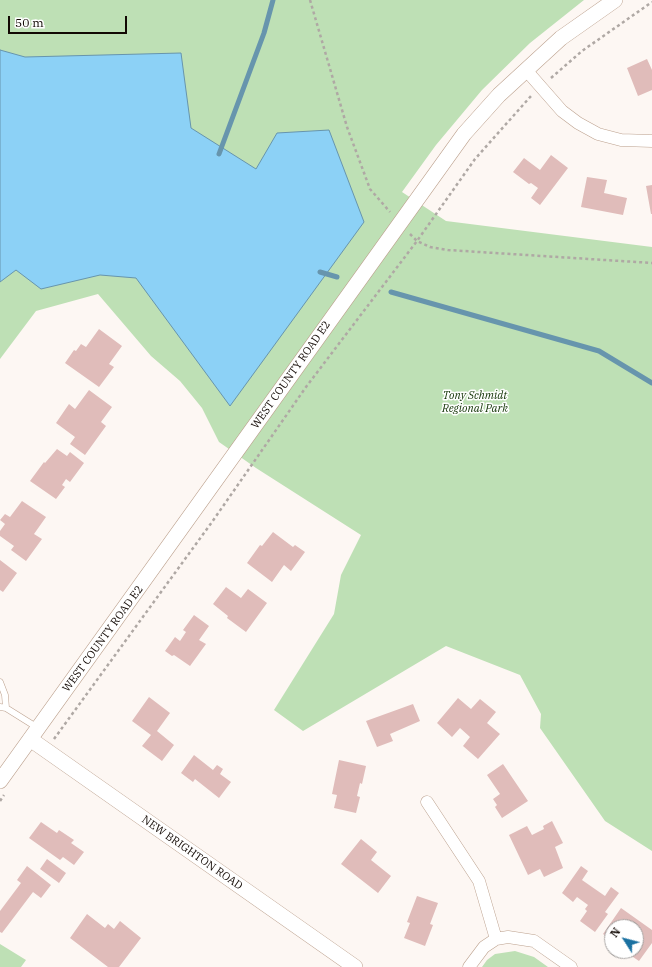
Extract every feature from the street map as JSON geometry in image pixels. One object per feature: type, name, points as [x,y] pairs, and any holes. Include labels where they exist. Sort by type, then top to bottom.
[{"type":"street","name":"WEST COUNTY ROAD E2","points":[[0,781],[437,170],[469,128],[499,95],[561,38],[615,0]]},
{"type":"street","points":[[526,70],[562,111],[578,123],[598,134],[620,140],[652,141]]},
{"type":"street","name":"NEW BRIGHTON ROAD","points":[[34,733],[355,967]]},
{"type":"street","points":[[427,802],[478,880],[496,939]]},
{"type":"street","points":[[469,967],[484,947],[496,939],[508,937],[534,941],[571,967]]},
{"type":"lane","points":[[0,682],[5,695],[3,708],[34,733]]},
{"type":"path","points":[[310,0],[347,127],[370,190],[388,209]]},
{"type":"path","points":[[553,76],[588,46],[652,2]]},
{"type":"path","points":[[59,734],[212,522],[306,388],[417,241],[475,159],[524,102]]},
{"type":"path","points":[[417,241],[430,247],[448,250],[652,263]]},
{"type":"green space","name":"Tony Schmidt Regional Park","points":[[0,0],[584,0],[530,43],[482,90],[436,145],[402,192],[446,221],[652,247],[652,851],[605,821],[540,728],[541,714],[520,675],[446,646],[303,731],[274,710],[334,614],[341,575],[361,535],[256,468],[219,442],[202,408],[180,381],[151,356],[98,294],[36,311],[0,359]]},
{"type":"green space","points":[[0,944],[26,960],[21,967],[0,967]]},
{"type":"green space","points":[[515,951],[534,957],[548,967],[482,967],[487,960],[495,954]]},
{"type":"water","points":[[0,50],[25,57],[181,53],[191,128],[256,169],[277,133],[329,130],[364,222],[230,406],[136,278],[100,275],[41,289],[16,270],[0,282]]},
{"type":"building","points":[[647,59],[652,70],[652,90],[638,96],[627,68]]},
{"type":"building","points":[[551,155],[568,168],[540,205],[531,198],[538,188],[531,183],[529,184],[513,172],[524,158],[540,170]]},
{"type":"building","points":[[587,177],[607,180],[604,193],[627,198],[623,215],[581,207]]},
{"type":"building","points":[[652,185],[652,214],[651,214],[646,186]]},
{"type":"building","points":[[99,329],[122,346],[109,364],[114,367],[99,387],[65,363],[74,350],[76,351],[81,344],[86,347]]},
{"type":"building","points":[[89,390],[112,407],[101,422],[106,426],[85,455],[70,444],[75,437],[56,423],[69,404],[75,409]]},
{"type":"building","points":[[57,449],[67,456],[70,452],[84,463],[70,482],[66,479],[62,485],[65,487],[56,499],[30,481],[44,462],[45,463]]},
{"type":"building","points":[[22,501],[46,517],[34,534],[42,539],[26,561],[11,550],[14,546],[0,536],[0,531],[5,524],[0,520],[5,514],[10,517]]},
{"type":"building","points":[[273,532],[293,547],[295,545],[305,552],[291,571],[284,565],[272,582],[247,563],[260,545],[262,546]]},
{"type":"building","points":[[0,560],[17,573],[3,592],[0,590]]},
{"type":"building","points":[[226,587],[241,598],[248,589],[267,603],[246,632],[227,618],[228,616],[213,604]]},
{"type":"building","points":[[194,615],[209,626],[199,640],[206,644],[190,666],[174,655],[172,656],[165,651],[175,637],[180,641],[186,632],[183,630]]},
{"type":"building","points":[[149,697],[170,713],[157,731],[174,745],[162,761],[142,746],[151,735],[132,721]]},
{"type":"building","points":[[458,698],[471,709],[480,699],[496,712],[487,723],[500,734],[478,759],[463,746],[470,737],[460,728],[452,737],[437,723]]},
{"type":"building","points":[[413,704],[420,721],[390,734],[393,741],[377,747],[366,721]]},
{"type":"building","points":[[194,755],[213,770],[217,765],[223,769],[220,774],[231,782],[219,798],[195,779],[193,782],[181,773]]},
{"type":"building","points":[[339,760],[366,766],[362,784],[360,783],[357,796],[360,797],[356,813],[334,808],[337,795],[332,794]]},
{"type":"building","points":[[503,764],[528,801],[502,818],[495,807],[497,805],[493,799],[500,794],[487,775]]},
{"type":"building","points":[[552,821],[563,843],[555,847],[563,868],[544,877],[540,869],[528,875],[509,835],[527,826],[532,835],[544,829],[543,826]]},
{"type":"building","points":[[41,822],[57,833],[59,830],[74,840],[71,843],[84,852],[74,865],[63,857],[60,860],[29,838]]},
{"type":"building","points":[[361,839],[377,852],[371,860],[391,876],[378,893],[341,864]]},
{"type":"building","points":[[47,859],[66,873],[59,883],[40,869]]},
{"type":"building","points":[[27,866],[51,885],[41,898],[33,892],[2,933],[0,932],[0,911],[21,883],[17,880]]},
{"type":"building","points":[[581,866],[588,871],[582,880],[605,896],[611,887],[619,893],[605,912],[608,914],[595,932],[580,921],[587,911],[585,909],[588,905],[577,897],[573,902],[562,893]]},
{"type":"building","points":[[417,896],[438,903],[430,924],[433,925],[425,946],[404,938],[410,923],[407,922]]},
{"type":"building","points":[[621,908],[636,919],[613,919]]},
{"type":"building","points":[[87,914],[105,928],[108,924],[114,929],[120,921],[141,938],[119,967],[108,967],[70,938]]},
{"type":"building","points":[[644,924],[652,930],[652,943],[644,954]]},
{"type":"waterway","points":[[219,154],[264,33],[273,0]]},
{"type":"waterway","points":[[320,272],[337,277]]},
{"type":"waterway","points":[[391,292],[599,351],[652,383]]}]
